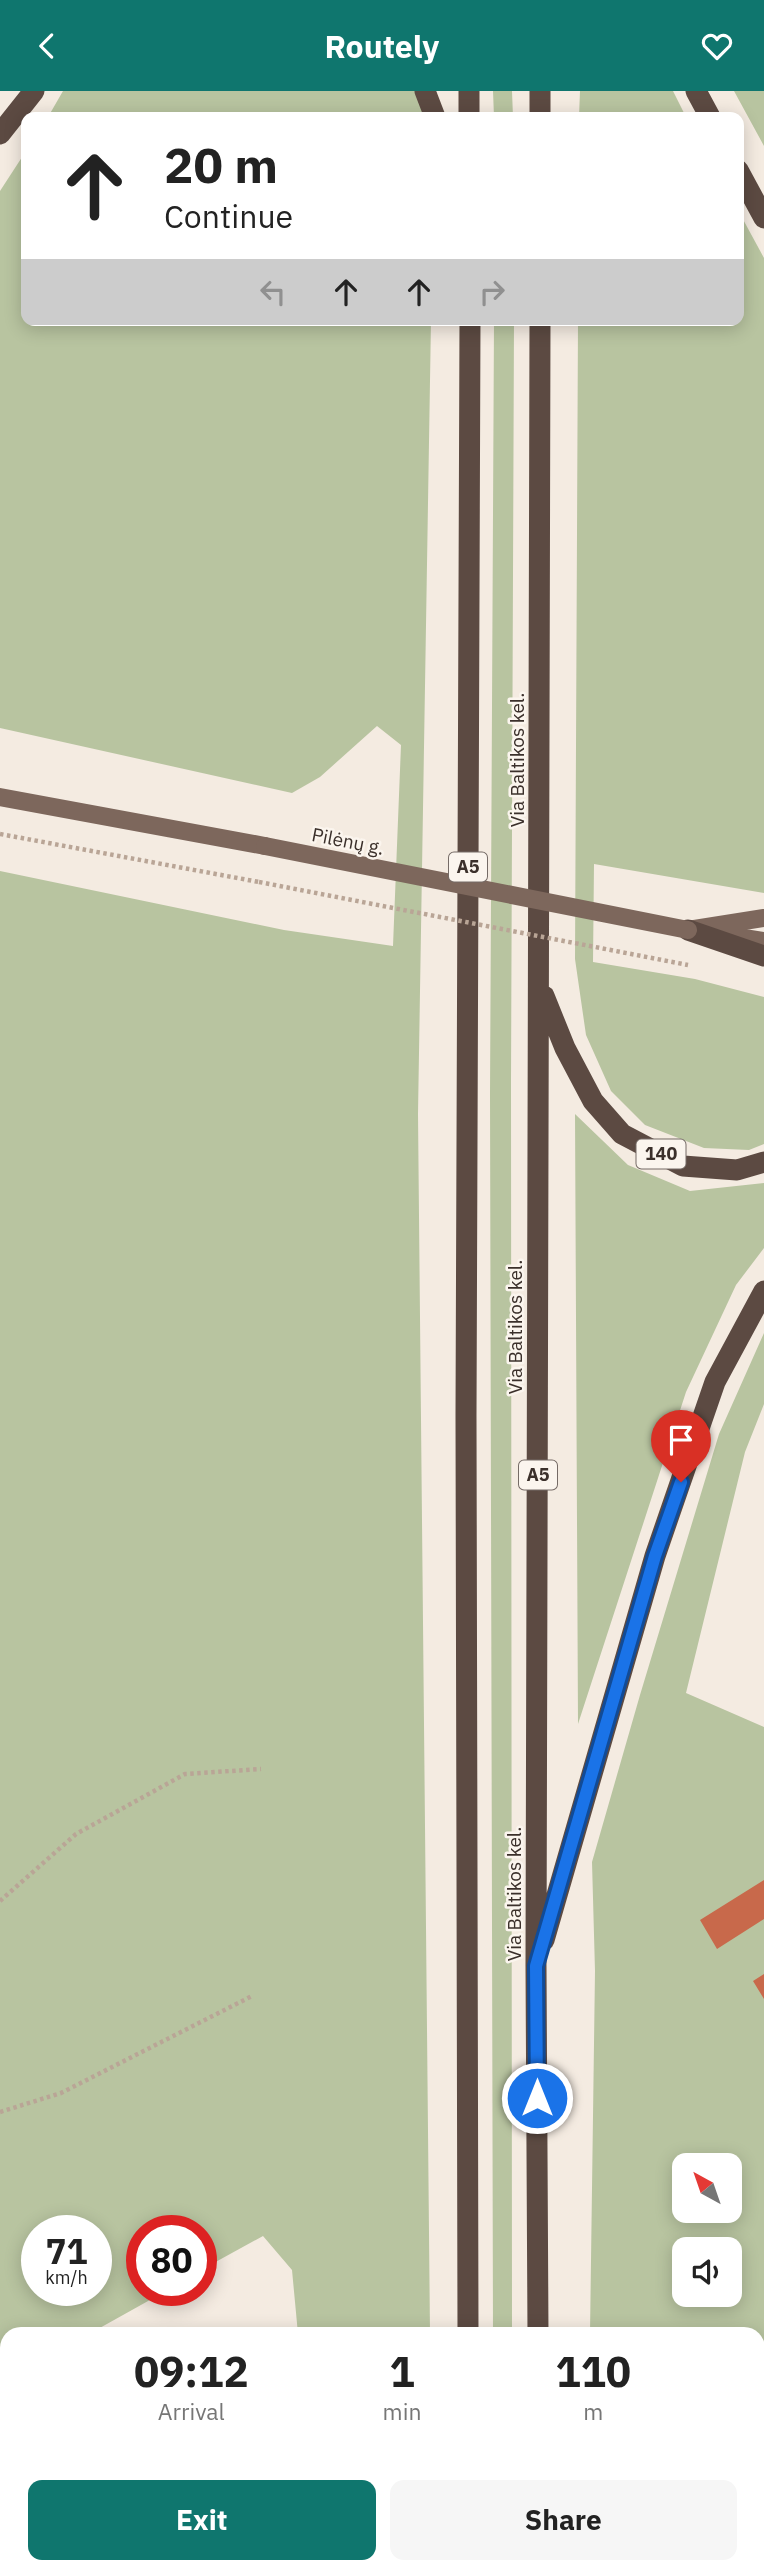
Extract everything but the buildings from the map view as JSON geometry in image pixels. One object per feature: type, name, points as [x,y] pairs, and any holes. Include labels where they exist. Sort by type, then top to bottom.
[{"type":"highway","points":[[0,134],[34,91]]},
{"type":"highway","points":[[425,91],[433,112]]},
{"type":"highway","points":[[469,91],[469,112]]},
{"type":"highway","points":[[540,91],[540,112]]},
{"type":"highway","points":[[696,91],[707,112]]},
{"type":"highway","points":[[744,181],[764,218]]},
{"type":"highway","name":"A5","points":[[468,2327],[466,1373],[470,326]]},
{"type":"highway","name":"Via Baltikos kel.","points":[[538,2327],[536,1966],[540,326]]},
{"type":"highway","points":[[688,930],[764,956]]},
{"type":"highway","name":"140","points":[[539,984],[565,1048],[593,1101],[622,1134],[683,1166],[737,1170],[764,1161]]},
{"type":"highway","points":[[536,1966],[655,1556],[715,1382],[764,1291]]},
{"type":"main road","name":"Pilėnų g.","points":[[0,797],[265,846],[688,930],[764,941]]},
{"type":"main road","name":"Pilėnų g.","points":[[688,930],[764,918]]},
{"type":"path","points":[[0,834],[688,965]]},
{"type":"path","points":[[0,1901],[76,1834],[185,1774],[261,1769]]},
{"type":"path","points":[[0,2112],[61,2093],[252,1996]]},
{"type":"green space","points":[[63,91],[434,91],[434,112],[51,112]]},
{"type":"green space","points":[[493,91],[512,91],[513,112],[494,112]]},
{"type":"green space","points":[[580,91],[673,91],[684,112],[579,112]]},
{"type":"green space","points":[[734,91],[764,91],[764,146]]},
{"type":"green space","points":[[21,159],[21,326],[431,326],[418,1114],[430,2327],[297,2327],[292,2270],[263,2236],[217,2261],[217,2215],[126,2215],[126,2306],[139,2306],[102,2327],[0,2327],[0,871],[284,930],[393,946],[401,745],[377,726],[320,777],[292,793],[0,728],[0,191]]},
{"type":"green space","points":[[744,221],[764,258],[764,893],[594,864],[593,962],[695,979],[764,997],[764,1144],[749,1150],[704,1148],[645,1125],[611,1091],[586,1035],[575,959],[578,326],[744,326]]},
{"type":"green space","points":[[494,326],[514,326],[511,1082],[512,2327],[493,2327],[490,1094]]},
{"type":"green space","points":[[575,1114],[628,1165],[690,1191],[764,1183],[764,1248],[736,1285],[686,1392],[578,1724]]},
{"type":"green space","points":[[764,1333],[764,1404],[745,1452],[686,1693],[764,1727],[764,2327],[590,2327],[595,1971],[592,1862],[719,1434]]},
{"type":"route","points":[[537,2098],[536,1966],[655,1556],[681,1482]]}]
